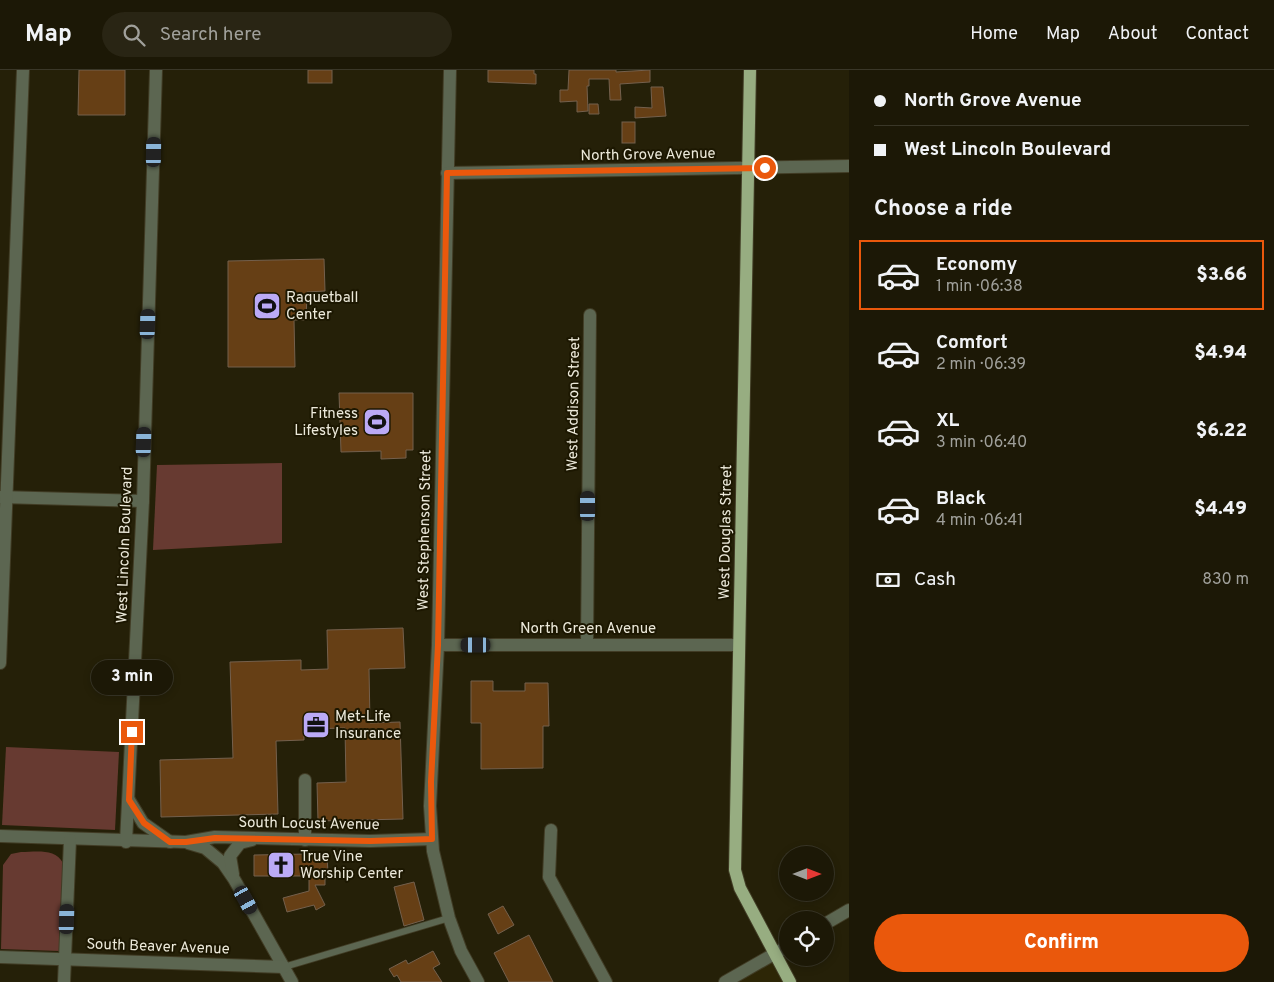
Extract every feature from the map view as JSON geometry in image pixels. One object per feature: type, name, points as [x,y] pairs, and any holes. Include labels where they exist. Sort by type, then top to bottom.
[{"type":"main road","name":"West Douglas Street","points":[[750,70],[734,870],[740,888],[790,982]]},
{"type":"street","points":[[0,663],[3,497],[23,70]]},
{"type":"street","name":"West Lincoln Boulevard","points":[[126,842],[143,501],[156,70]]},
{"type":"street","name":"West Stephenson Street","points":[[450,70],[438,645],[431,782],[432,839],[449,918],[461,951],[478,982]]},
{"type":"street","name":"North Grove Avenue","points":[[447,173],[849,166]]},
{"type":"street","name":"West Addison Street","points":[[587,644],[590,314]]},
{"type":"street","points":[[3,497],[143,501]]},
{"type":"street","name":"North Green Avenue","points":[[438,645],[738,645]]},
{"type":"street","points":[[305,780],[305,840]]},
{"type":"street","points":[[129,800],[144,823],[170,842]]},
{"type":"street","points":[[551,830],[549,877],[606,982]]},
{"type":"street","name":"South Locust Avenue","points":[[0,836],[126,842],[186,842],[215,838],[370,841],[432,839]]},
{"type":"street","points":[[258,839],[240,844],[234,849],[230,856],[234,879],[292,982]]},
{"type":"street","points":[[64,982],[70,840]]},
{"type":"street","name":"South Locust Avenue","points":[[186,842],[205,848],[213,854],[234,879]]},
{"type":"street","points":[[834,919],[849,910]]},
{"type":"street","points":[[725,982],[779,952]]},
{"type":"street","name":"South Beaver Avenue","points":[[0,957],[284,967]]},
{"type":"lane","points":[[284,967],[449,918]]},
{"type":"shaded area","points":[[282,463],[282,543],[153,550],[157,465]]},
{"type":"shaded area","points":[[6,747],[119,752],[115,830],[2,825]]},
{"type":"shaded area","points":[[21,852],[50,853],[60,858],[63,863],[59,951],[1,949],[3,865],[11,854]]},
{"type":"shaded area","points":[[775,954],[779,966],[781,966],[790,982],[725,982]]},
{"type":"building","points":[[79,70],[125,70],[125,115],[78,115]]},
{"type":"building","points":[[308,70],[332,70],[332,83],[308,83]]},
{"type":"building","points":[[488,70],[534,70],[536,84],[488,82]]},
{"type":"building","points":[[569,70],[616,70],[616,72],[650,70],[650,82],[620,84],[621,100],[610,100],[609,79],[589,79],[589,86],[587,86],[588,111],[577,112],[577,101],[560,102],[560,90],[568,90]]},
{"type":"building","points":[[651,87],[663,87],[666,116],[635,118],[635,107],[652,108]]},
{"type":"building","points":[[589,104],[598,104],[599,114],[589,114]]},
{"type":"building","points":[[622,122],[635,122],[635,143],[622,143]]},
{"type":"building","name":"Raquetball Center","points":[[324,259],[325,291],[307,292],[306,320],[294,320],[295,367],[228,367],[228,261]]},
{"type":"building","name":"Fitness Lifestyles","points":[[339,393],[413,393],[413,450],[406,450],[406,458],[381,459],[381,451],[341,452]]},
{"type":"building","name":"Met-Life Insurance","points":[[403,628],[405,668],[369,669],[370,723],[400,722],[403,819],[318,821],[317,783],[346,782],[345,728],[304,729],[304,740],[276,741],[278,814],[161,817],[160,760],[233,758],[230,662],[301,660],[301,670],[328,669],[327,630]]},
{"type":"building","points":[[471,681],[493,681],[493,691],[525,691],[525,683],[548,683],[549,726],[543,726],[543,768],[481,769],[481,723],[471,723]]},
{"type":"building","points":[[254,855],[327,855],[328,873],[325,873],[325,885],[315,885],[325,905],[316,910],[314,905],[287,912],[283,898],[309,891],[309,876],[254,876]]},
{"type":"building","points":[[414,882],[424,920],[404,926],[394,887]]},
{"type":"building","points":[[503,906],[514,925],[498,934],[488,914]]},
{"type":"building","points":[[529,935],[553,982],[509,982],[494,953]]},
{"type":"building","points":[[433,951],[440,964],[433,968],[442,982],[401,982],[397,975],[394,977],[389,969],[406,960],[408,964]]},
{"type":"place","name":"Raquetball Center","points":[[267,306]]},
{"type":"place","name":"Fitness Lifestyles","points":[[377,422]]},
{"type":"place","name":"Met-Life Insurance","points":[[316,725]]},
{"type":"place","name":"True Vine Worship Center","points":[[281,865]]},
{"type":"route","points":[[132,732],[129,800],[144,823],[170,842],[186,842],[207,838],[370,841],[432,839],[430,806],[438,645],[447,173],[765,168]]}]
